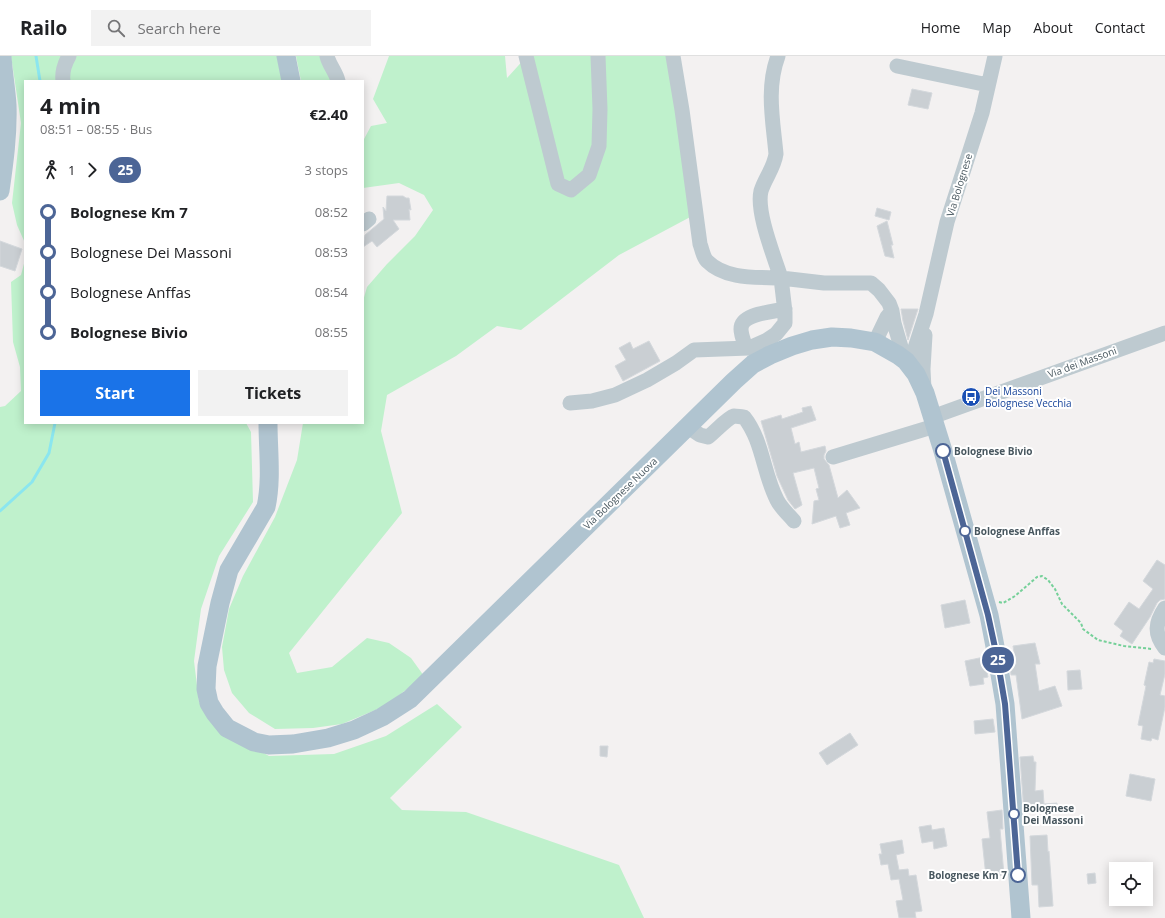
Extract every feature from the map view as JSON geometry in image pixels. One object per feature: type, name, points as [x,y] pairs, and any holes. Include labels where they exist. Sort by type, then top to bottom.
[{"type":"main road","points":[[0,191],[7,106],[2,56]]},
{"type":"main road","points":[[286,56],[291,80]]},
{"type":"main road","name":"Via Bolognese Nuova","points":[[268,424],[270,481],[266,507],[229,570],[217,620],[216,682],[218,691],[228,709],[239,721],[250,729],[266,735],[297,738],[328,738],[354,730],[375,721],[410,699],[688,427],[734,380],[753,364],[770,355],[812,340],[832,337],[851,338],[875,342],[911,359],[925,393],[934,421]]},
{"type":"main road","points":[[934,421],[983,595],[996,650],[1005,704],[1021,918]]},
{"type":"street","points":[[63,80],[62,75],[66,60],[69,56]]},
{"type":"street","points":[[327,56],[329,65],[336,74],[338,80]]},
{"type":"street","points":[[526,56],[558,184],[571,190],[589,175],[598,146],[600,109],[598,56]]},
{"type":"street","points":[[673,56],[682,110],[700,244],[706,260],[717,268],[737,276],[781,278],[824,283],[871,283],[880,290],[889,304],[901,347],[911,359]]},
{"type":"street","points":[[570,404],[592,401],[615,395],[647,380],[676,363],[694,350],[746,348],[762,343],[776,334],[785,323],[785,309],[781,278],[760,207],[761,192],[769,172],[775,163],[776,154],[771,90],[773,69],[778,56]]},
{"type":"street","name":"Via Bolognese","points":[[911,359],[926,314],[947,222],[982,113],[995,56]]},
{"type":"street","points":[[897,66],[988,85]]},
{"type":"street","points":[[746,348],[741,331],[742,324],[745,320],[754,315],[785,309]]},
{"type":"street","points":[[875,342],[887,317],[892,312]]},
{"type":"street","name":"Via dei Massoni","points":[[833,457],[934,421],[1165,333]]},
{"type":"street","points":[[688,427],[700,435],[708,438],[724,422],[733,416],[744,417],[751,425],[757,439],[777,500],[785,512],[794,521]]},
{"type":"street","points":[[1160,649],[1157,629],[1160,616],[1165,608]]},
{"type":"path","points":[[983,595],[1002,603],[1015,596],[1037,577],[1042,576],[1048,580],[1055,589],[1062,604],[1081,623],[1083,629],[1098,640],[1124,646],[1160,649]]},
{"type":"green space","points":[[11,56],[277,56],[282,80],[24,80],[24,241],[17,225],[12,203],[21,123]]},
{"type":"green space","points":[[296,56],[322,56],[332,80],[301,80]]},
{"type":"green space","points":[[389,56],[505,56],[507,78],[527,56],[666,56],[694,215],[619,255],[521,330],[497,326],[456,356],[387,395],[381,431],[402,513],[289,653],[297,673],[332,667],[367,638],[389,643],[411,658],[424,676],[385,706],[342,724],[313,728],[275,729],[249,713],[232,693],[224,670],[222,647],[229,609],[243,576],[275,517],[297,460],[303,424],[364,424],[364,298],[367,287],[415,236],[433,210],[424,195],[399,183],[364,188],[364,139],[371,126],[387,123],[373,99]]},
{"type":"green space","points":[[24,264],[24,424],[247,424],[251,432],[253,502],[219,556],[201,609],[194,661],[199,702],[225,732],[269,756],[334,754],[386,736],[437,704],[462,727],[390,798],[402,810],[466,812],[619,865],[644,918],[0,918],[0,407],[5,406],[21,391],[20,367],[13,342],[11,282],[21,275]]},
{"type":"building","points":[[912,89],[932,93],[928,109],[908,105]]},
{"type":"building","points":[[387,196],[403,196],[409,198],[411,210],[409,209],[410,220],[393,220],[399,229],[377,247],[372,241],[364,246],[365,235],[384,219],[383,207],[386,211]]},
{"type":"building","points":[[877,208],[891,212],[889,220],[875,216]]},
{"type":"building","points":[[887,221],[893,245],[891,245],[894,258],[885,256],[877,226]]},
{"type":"building","points":[[0,241],[22,249],[15,271],[0,266]]},
{"type":"building","points":[[901,309],[918,309],[908,340],[903,321]]},
{"type":"building","points":[[649,341],[660,361],[623,381],[615,366],[626,360],[619,348],[630,342],[633,349]]},
{"type":"building","points":[[811,406],[816,420],[791,428],[795,444],[799,442],[801,452],[825,446],[826,451],[824,459],[829,465],[838,498],[847,490],[860,508],[846,513],[850,525],[840,528],[836,516],[812,524],[814,501],[819,500],[816,489],[819,488],[814,468],[793,473],[802,505],[795,509],[788,500],[777,476],[761,421],[781,415],[782,419],[803,412],[802,408]]},
{"type":"building","points":[[1157,560],[1165,565],[1165,599],[1160,600],[1157,603],[1150,617],[1132,644],[1120,636],[1123,631],[1114,624],[1129,602],[1139,609],[1153,589],[1143,581]]},
{"type":"building","points":[[965,600],[970,623],[945,628],[941,605]]},
{"type":"building","points":[[1035,643],[1040,664],[1035,664],[1039,691],[1055,686],[1062,706],[1022,719],[1016,675],[1011,675],[1010,665],[1016,664],[1013,646]]},
{"type":"building","points":[[984,657],[988,677],[983,678],[984,684],[970,686],[965,661]]},
{"type":"building","points":[[1154,659],[1165,661],[1165,674],[1160,695],[1165,696],[1165,707],[1158,740],[1152,738],[1151,741],[1141,739],[1143,726],[1138,725],[1149,662],[1153,663]]},
{"type":"building","points":[[1080,670],[1082,689],[1068,690],[1067,671]]},
{"type":"building","points":[[993,719],[995,732],[975,734],[974,721]]},
{"type":"building","points":[[850,733],[858,745],[827,765],[819,753]]},
{"type":"building","points":[[600,746],[608,746],[607,757],[600,756]]},
{"type":"building","points":[[1033,756],[1034,762],[1036,762],[1035,791],[1043,790],[1044,804],[1057,803],[1057,810],[1024,813],[1020,757]]},
{"type":"building","points":[[1130,774],[1155,779],[1151,801],[1126,796]]},
{"type":"building","points":[[1002,810],[1003,829],[1000,829],[1004,875],[986,877],[982,839],[990,838],[987,812]]},
{"type":"building","points":[[931,825],[932,830],[944,828],[947,846],[934,849],[933,841],[922,843],[919,827]]},
{"type":"building","points":[[1047,835],[1053,906],[1039,907],[1038,885],[1032,885],[1030,836]]},
{"type":"building","points":[[902,840],[904,853],[896,855],[899,870],[908,869],[909,876],[916,875],[922,911],[915,912],[916,918],[899,918],[896,901],[903,900],[899,879],[891,880],[888,864],[881,865],[879,854],[882,854],[880,844]]},
{"type":"building","points":[[1095,873],[1096,883],[1088,884],[1087,874]]},
{"type":"waterway","points":[[36,56],[40,80]]},
{"type":"waterway","points":[[0,511],[32,482],[49,453],[55,424]]},
{"type":"bus line","name":"25","points":[[943,451],[966,531],[988,615],[997,657],[1005,704],[1018,875]]},
{"type":"place","name":"Dei Massoni Bolognese Vecchia","points":[[971,397]]},
{"type":"place","name":"Bolognese Bivio","points":[[943,451]]},
{"type":"place","name":"Bolognese Anffas","points":[[965,531]]},
{"type":"place","name":"Bolognese Dei Massoni","points":[[1014,814]]},
{"type":"place","name":"Bolognese Km 7","points":[[1018,875]]}]
